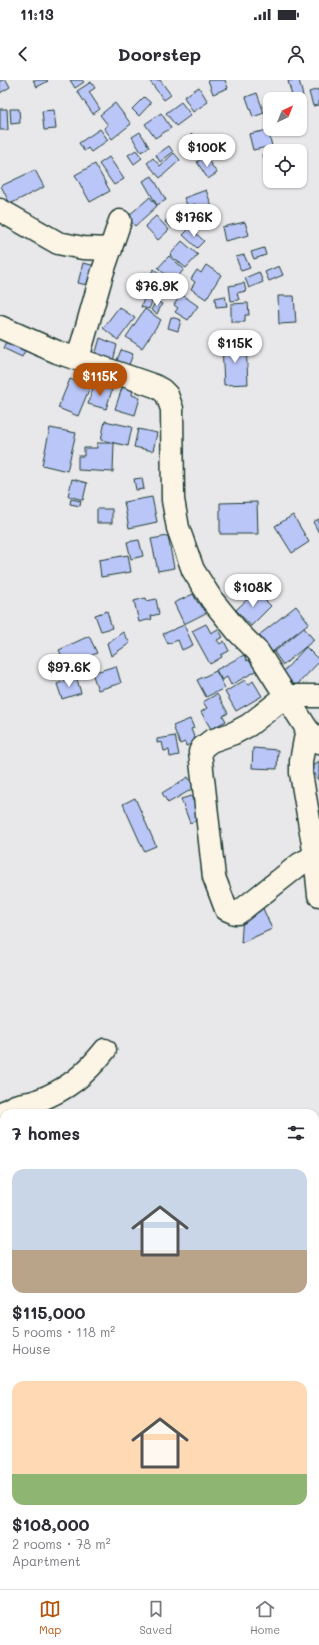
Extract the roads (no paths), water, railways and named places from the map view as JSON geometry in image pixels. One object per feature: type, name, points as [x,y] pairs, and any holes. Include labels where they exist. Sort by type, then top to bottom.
[{"type":"street","points":[[0,210],[58,243],[83,248],[111,249]]},
{"type":"street","points":[[78,358],[102,274],[120,221]]},
{"type":"street","points":[[0,327],[57,352],[78,358],[155,386],[167,395],[172,409],[173,500],[178,528],[193,570],[216,605],[238,632],[258,652],[313,735],[301,761],[301,773],[319,895]]},
{"type":"street","points":[[314,856],[300,864],[238,913],[235,913],[225,907],[214,877],[200,752],[202,748],[211,741],[234,733],[249,725],[286,696],[319,696]]},
{"type":"street","points":[[9,1109],[32,1103],[50,1096],[70,1085],[89,1069],[105,1050]]}]
